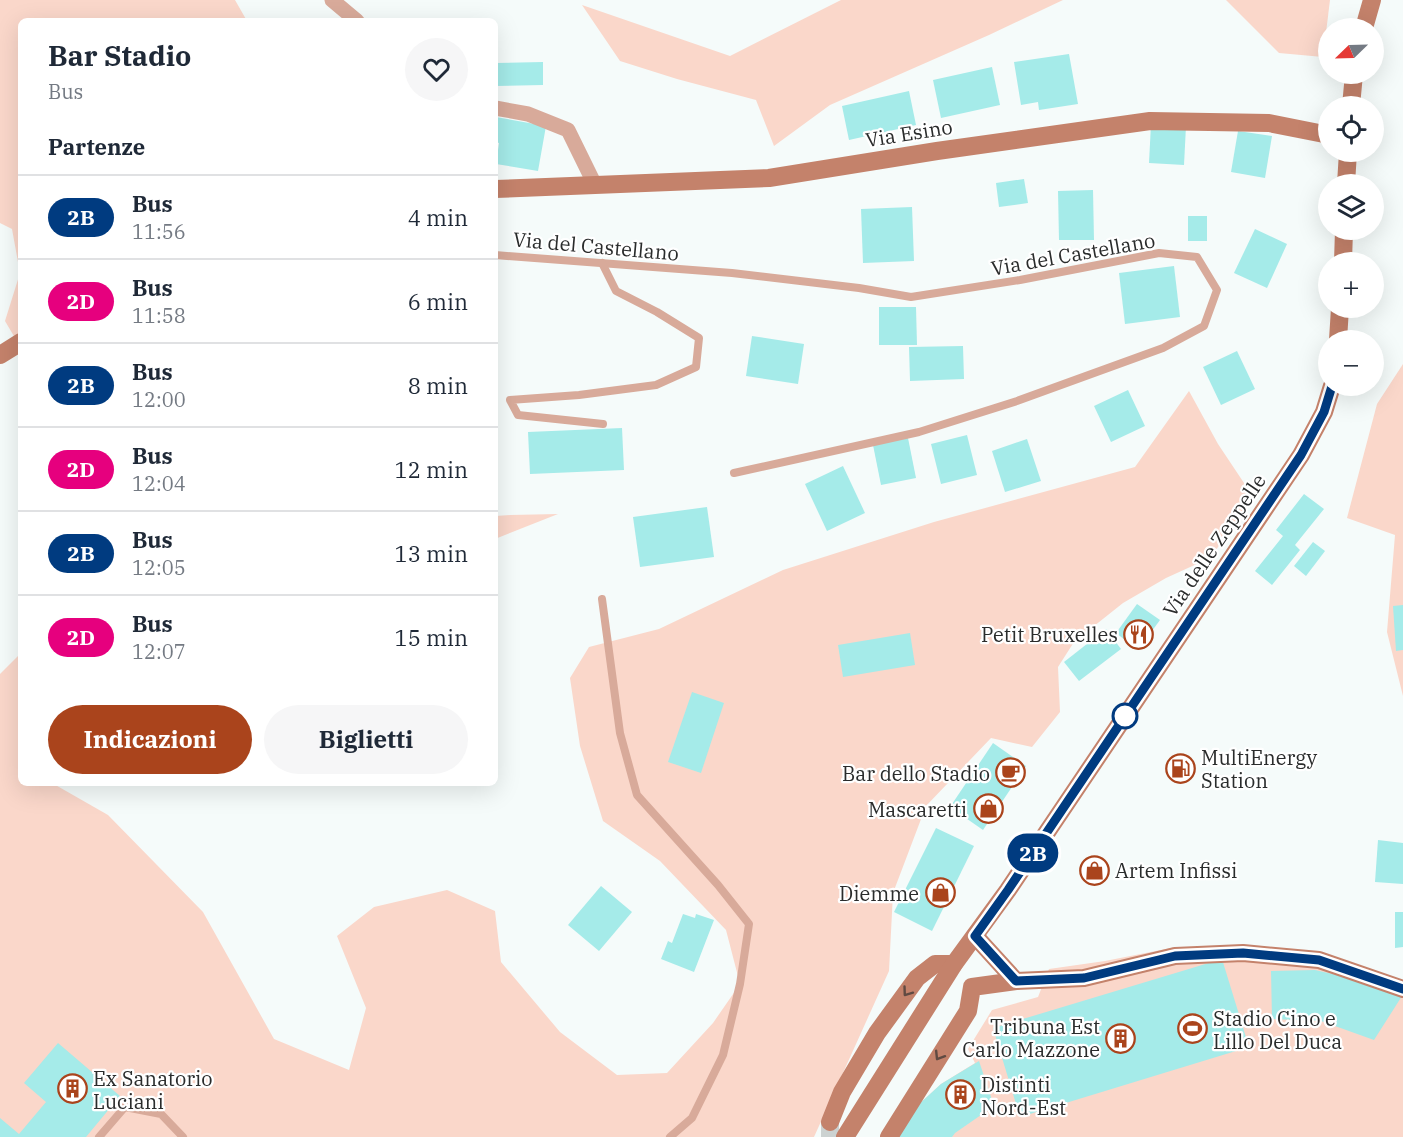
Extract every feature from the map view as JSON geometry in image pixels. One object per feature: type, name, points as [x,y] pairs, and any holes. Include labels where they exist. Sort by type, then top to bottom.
[{"type":"street","points":[[332,0],[353,18]]},
{"type":"street","points":[[1366,18],[1371,0]]},
{"type":"street","points":[[498,109],[528,114],[568,130],[595,185]]},
{"type":"street","name":"Via Esino","points":[[498,189],[769,178],[949,149],[1150,121],[1269,123],[1318,133]]},
{"type":"street","points":[[0,355],[18,344]]},
{"type":"street","name":"Via delle Zeppelle","points":[[845,1137],[954,964],[1008,890],[1301,455],[1324,412],[1329,396]]},
{"type":"street","points":[[975,936],[1016,981]]},
{"type":"street","points":[[972,987],[1016,981],[1084,978],[1175,956],[1243,953],[1319,960],[1403,989]]},
{"type":"street","points":[[830,1122],[842,1092],[871,1043],[917,978],[935,964],[954,964],[972,987],[968,1011],[889,1137]]},
{"type":"lane","name":"Via del Castellano","points":[[498,255],[743,274],[859,288],[911,297],[1020,280],[1159,253],[1197,257],[1217,290],[1204,327],[1163,348],[1017,401],[919,432],[734,473]]},
{"type":"lane","points":[[602,263],[616,291],[657,312],[699,338],[696,367],[656,385],[579,395],[510,400],[518,415],[603,424]]},
{"type":"lane","points":[[602,599],[620,734],[637,795],[718,885],[749,924],[740,984],[723,1055],[692,1118],[670,1137]]},
{"type":"lane","points":[[99,1137],[125,1107],[161,1114],[183,1137]]},
{"type":"shaded area","points":[[0,0],[235,0],[245,18],[18,18],[18,262],[12,229],[0,223]]},
{"type":"shaded area","points":[[841,0],[1063,0],[830,105],[774,146],[756,100],[620,61],[582,5],[730,56]]},
{"type":"shaded area","points":[[1226,0],[1330,0],[1328,18],[1318,18],[1318,57],[1279,53]]},
{"type":"shaded area","points":[[18,279],[18,343],[5,321]]},
{"type":"shaded area","points":[[1403,364],[1403,696],[1387,632],[1395,535],[1347,518],[1377,404]]},
{"type":"shaded area","points":[[1189,391],[1218,444],[1254,498],[1210,558],[1166,578],[1123,603],[1074,642],[1058,667],[1060,712],[1032,747],[991,738],[926,806],[893,893],[889,971],[814,1137],[0,1137],[0,674],[18,656],[18,786],[57,786],[108,815],[203,912],[274,1039],[349,1070],[366,1008],[337,936],[374,907],[447,890],[495,911],[501,962],[560,1032],[617,1075],[667,1073],[713,1023],[740,984],[726,930],[660,861],[603,821],[580,746],[570,678],[589,647],[659,629],[783,570],[934,522],[1135,467]]},
{"type":"shaded area","points":[[558,514],[498,538],[498,516]]},
{"type":"shaded area","name":"Stadio Cino e Lillo Del Duca","points":[[1176,947],[1403,980],[1403,1137],[895,1137],[917,1106],[941,1084],[975,1063],[968,1049],[992,1010],[1038,997],[1049,969]]},
{"type":"building","points":[[1069,54],[1078,104],[1039,110],[1038,102],[1021,105],[1014,62]]},
{"type":"building","points":[[543,62],[543,85],[498,86],[498,63]]},
{"type":"building","points":[[992,67],[1000,105],[941,118],[933,80]]},
{"type":"building","points":[[909,91],[916,125],[849,140],[842,106]]},
{"type":"building","points":[[498,117],[546,126],[538,171],[498,164]]},
{"type":"building","points":[[1151,124],[1186,126],[1184,165],[1149,163]]},
{"type":"building","points":[[1238,131],[1272,136],[1265,178],[1231,172]]},
{"type":"building","points":[[1024,179],[1028,203],[999,207],[996,183]]},
{"type":"building","points":[[1093,190],[1094,240],[1059,240],[1058,191]]},
{"type":"building","points":[[912,207],[914,261],[863,263],[861,209]]},
{"type":"building","points":[[1188,216],[1207,216],[1207,241],[1188,241]]},
{"type":"building","points":[[1255,229],[1287,244],[1267,288],[1234,273]]},
{"type":"building","points":[[1174,266],[1180,317],[1125,324],[1119,273]]},
{"type":"building","points":[[879,307],[916,307],[917,345],[879,345]]},
{"type":"building","points":[[752,336],[804,344],[798,384],[746,376]]},
{"type":"building","points":[[963,346],[964,379],[910,381],[909,347]]},
{"type":"building","points":[[1237,351],[1255,389],[1221,405],[1203,367]]},
{"type":"building","points":[[1128,390],[1145,426],[1111,442],[1094,406]]},
{"type":"building","points":[[622,428],[624,470],[530,474],[528,432]]},
{"type":"building","points":[[967,435],[977,475],[941,484],[931,444]]},
{"type":"building","points":[[908,438],[916,478],[881,485],[873,445]]},
{"type":"building","points":[[1027,439],[1041,481],[1005,492],[992,451]]},
{"type":"building","points":[[843,466],[865,513],[827,531],[805,484]]},
{"type":"building","points":[[1304,494],[1324,509],[1295,545],[1300,550],[1272,585],[1255,571],[1283,536],[1276,530]]},
{"type":"building","points":[[707,507],[714,557],[640,567],[633,517]]},
{"type":"building","points":[[1313,542],[1325,551],[1306,576],[1294,566]]},
{"type":"building","points":[[1137,604],[1160,620],[1138,650],[1116,633]]},
{"type":"building","points":[[1403,605],[1403,650],[1396,651],[1393,606]]},
{"type":"building","points":[[1106,629],[1121,649],[1079,681],[1064,662]]},
{"type":"building","points":[[910,633],[915,665],[843,677],[838,645]]},
{"type":"building","points":[[692,692],[724,703],[701,773],[668,762]]},
{"type":"building","points":[[993,743],[1026,766],[983,830],[950,807]]},
{"type":"building","points":[[936,828],[974,846],[932,931],[894,912]]},
{"type":"building","points":[[1378,840],[1403,843],[1403,884],[1375,882]]},
{"type":"building","points":[[601,886],[632,912],[599,951],[568,925]]},
{"type":"building","points":[[1395,912],[1403,912],[1403,947],[1395,948]]},
{"type":"building","points":[[683,914],[695,918],[696,914],[714,920],[694,972],[661,959],[668,941],[672,943]]},
{"type":"building","name":"Tribuna Est Carlo Mazzone","points":[[1222,959],[1249,1047],[1020,1117],[993,1028]]},
{"type":"building","points":[[1315,970],[1359,980],[1402,996],[1374,1040],[1321,1021],[1272,1019],[1271,971]]},
{"type":"building","name":"Ex Sanatorio Luciani","points":[[58,1043],[120,1096],[86,1137],[0,1137],[0,1118],[19,1134],[46,1102],[24,1083]]},
{"type":"building","name":"Distinti Nord-Est","points":[[979,1061],[994,1106],[952,1137],[895,1137],[917,1106],[941,1084]]},
{"type":"tunnel","points":[[830,1122],[830,1137]]},
{"type":"bus line","name":"2B","points":[[1329,396],[1324,412],[1301,455],[975,936],[1016,981],[1084,978],[1175,956],[1243,953],[1319,960],[1403,989]]},
{"type":"place","name":"Petit Bruxelles","points":[[1139,634]]},
{"type":"place","name":"MultiEnergy Station","points":[[1180,769]]},
{"type":"place","name":"Bar dello Stadio","points":[[1011,773]]},
{"type":"place","name":"Mascaretti","points":[[988,809]]},
{"type":"place","name":"Artem Infissi","points":[[1094,870]]},
{"type":"place","name":"Diemme","points":[[940,893]]},
{"type":"place","name":"Stadio Cino e Lillo Del Duca","points":[[1192,1029]]},
{"type":"place","name":"Tribuna Est Carlo Mazzone","points":[[1121,1038]]},
{"type":"place","name":"Ex Sanatorio Luciani","points":[[72,1089]]},
{"type":"place","name":"Distinti Nord-Est","points":[[960,1095]]}]
